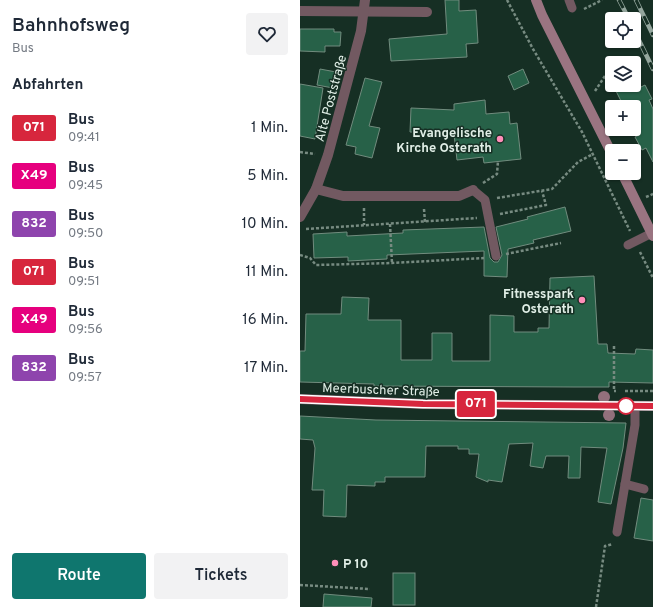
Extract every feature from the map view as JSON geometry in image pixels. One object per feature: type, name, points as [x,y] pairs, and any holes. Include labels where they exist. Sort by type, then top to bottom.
[{"type":"main road","points":[[531,0],[542,15]]},
{"type":"main road","points":[[536,0],[542,15],[607,144]]},
{"type":"main road","points":[[625,180],[652,234]]},
{"type":"street","name":"Alte Poststraße","points":[[300,217],[303,206],[316,189],[328,155],[365,12],[365,0]]},
{"type":"street","points":[[300,11],[427,12]]},
{"type":"street","points":[[316,189],[343,196],[459,196],[473,190]]},
{"type":"street","name":"Meerbuscher Straße","points":[[300,399],[423,404],[653,406]]},
{"type":"lane","points":[[473,190],[485,200],[496,256]]},
{"type":"lane","points":[[631,243],[652,234]]},
{"type":"lane","points":[[617,532],[635,425],[635,406]]},
{"type":"lane","points":[[625,484],[644,489]]},
{"type":"path","points":[[507,0],[593,154],[631,243],[653,278]]},
{"type":"path","points":[[582,10],[602,0]]},
{"type":"path","points":[[595,91],[605,76]]},
{"type":"path","points":[[485,200],[552,189],[578,162],[593,154]]},
{"type":"path","points":[[473,190],[497,174],[498,161]]},
{"type":"path","points":[[300,229],[488,217],[546,205],[542,191]]},
{"type":"path","points":[[646,197],[653,194]]},
{"type":"path","points":[[390,224],[392,263]]},
{"type":"path","points":[[300,255],[310,258],[316,265],[392,263],[496,256],[561,243]]},
{"type":"path","points":[[614,346],[614,391],[653,391]]},
{"type":"path","points":[[596,607],[605,546],[615,543]]},
{"type":"path","points":[[300,585],[370,589]]},
{"type":"building","points":[[445,0],[459,0],[459,11],[476,10],[478,43],[466,44],[467,57],[391,61],[389,39],[447,34]]},
{"type":"building","points":[[300,29],[334,29],[334,32],[341,32],[340,46],[325,46],[325,52],[300,51]]},
{"type":"building","points":[[320,69],[336,72],[333,88],[317,85]]},
{"type":"building","points":[[523,69],[529,83],[514,90],[508,76]]},
{"type":"building","points":[[365,78],[382,82],[369,126],[380,128],[372,158],[355,154],[356,147],[346,145]]},
{"type":"building","points":[[300,84],[323,88],[315,139],[300,136]]},
{"type":"building","points":[[645,85],[652,99],[649,100],[653,109],[653,162],[646,148],[642,150],[641,144],[639,144],[635,137],[641,136],[641,100],[620,100],[616,92],[641,92],[641,87]]},
{"type":"building","points":[[485,100],[486,114],[509,112],[510,124],[517,123],[521,159],[484,163],[483,157],[457,160],[454,134],[410,132],[411,108],[454,110],[454,104]]},
{"type":"building","points":[[565,207],[571,231],[533,240],[534,243],[508,249],[507,277],[484,276],[484,251],[387,255],[387,259],[348,261],[348,257],[314,258],[313,234],[347,232],[347,236],[403,233],[403,230],[484,227],[490,258],[494,262],[498,262],[502,255],[496,227],[528,219],[527,217]]},
{"type":"building","points":[[594,276],[598,344],[607,344],[608,353],[635,354],[636,349],[653,350],[653,383],[609,382],[609,387],[574,387],[374,386],[374,384],[300,382],[300,351],[305,351],[306,314],[341,314],[342,297],[369,298],[368,320],[401,320],[401,360],[432,360],[432,333],[452,333],[452,361],[490,361],[490,315],[514,316],[514,332],[538,332],[538,328],[549,328],[550,278]]},
{"type":"building","points":[[300,416],[376,420],[626,423],[623,448],[611,504],[598,502],[607,448],[581,447],[580,478],[568,478],[569,456],[546,456],[543,468],[530,466],[533,443],[509,444],[502,482],[488,480],[488,482],[476,477],[479,454],[469,454],[469,449],[458,449],[458,446],[426,446],[425,477],[385,477],[385,482],[375,482],[375,486],[347,485],[346,517],[323,516],[324,490],[312,490],[315,448],[313,440],[300,439]]},
{"type":"building","points":[[641,498],[653,500],[653,541],[634,538]]},
{"type":"building","points":[[393,573],[415,573],[415,605],[393,605]]},
{"type":"building","points":[[324,594],[372,598],[371,607],[323,607]]},
{"type":"railway","points":[[619,0],[625,12]]},
{"type":"railway","points":[[636,0],[653,35]]},
{"type":"railway","points":[[641,44],[653,69]]},
{"type":"bus line","name":"071","points":[[300,399],[423,404],[653,406]]},
{"type":"place","name":"Evangelische Kirche Osterath","points":[[500,139]]},
{"type":"place","name":"Fitnesspark Osterath","points":[[582,300]]},
{"type":"place","name":"P 10","points":[[335,563]]}]
